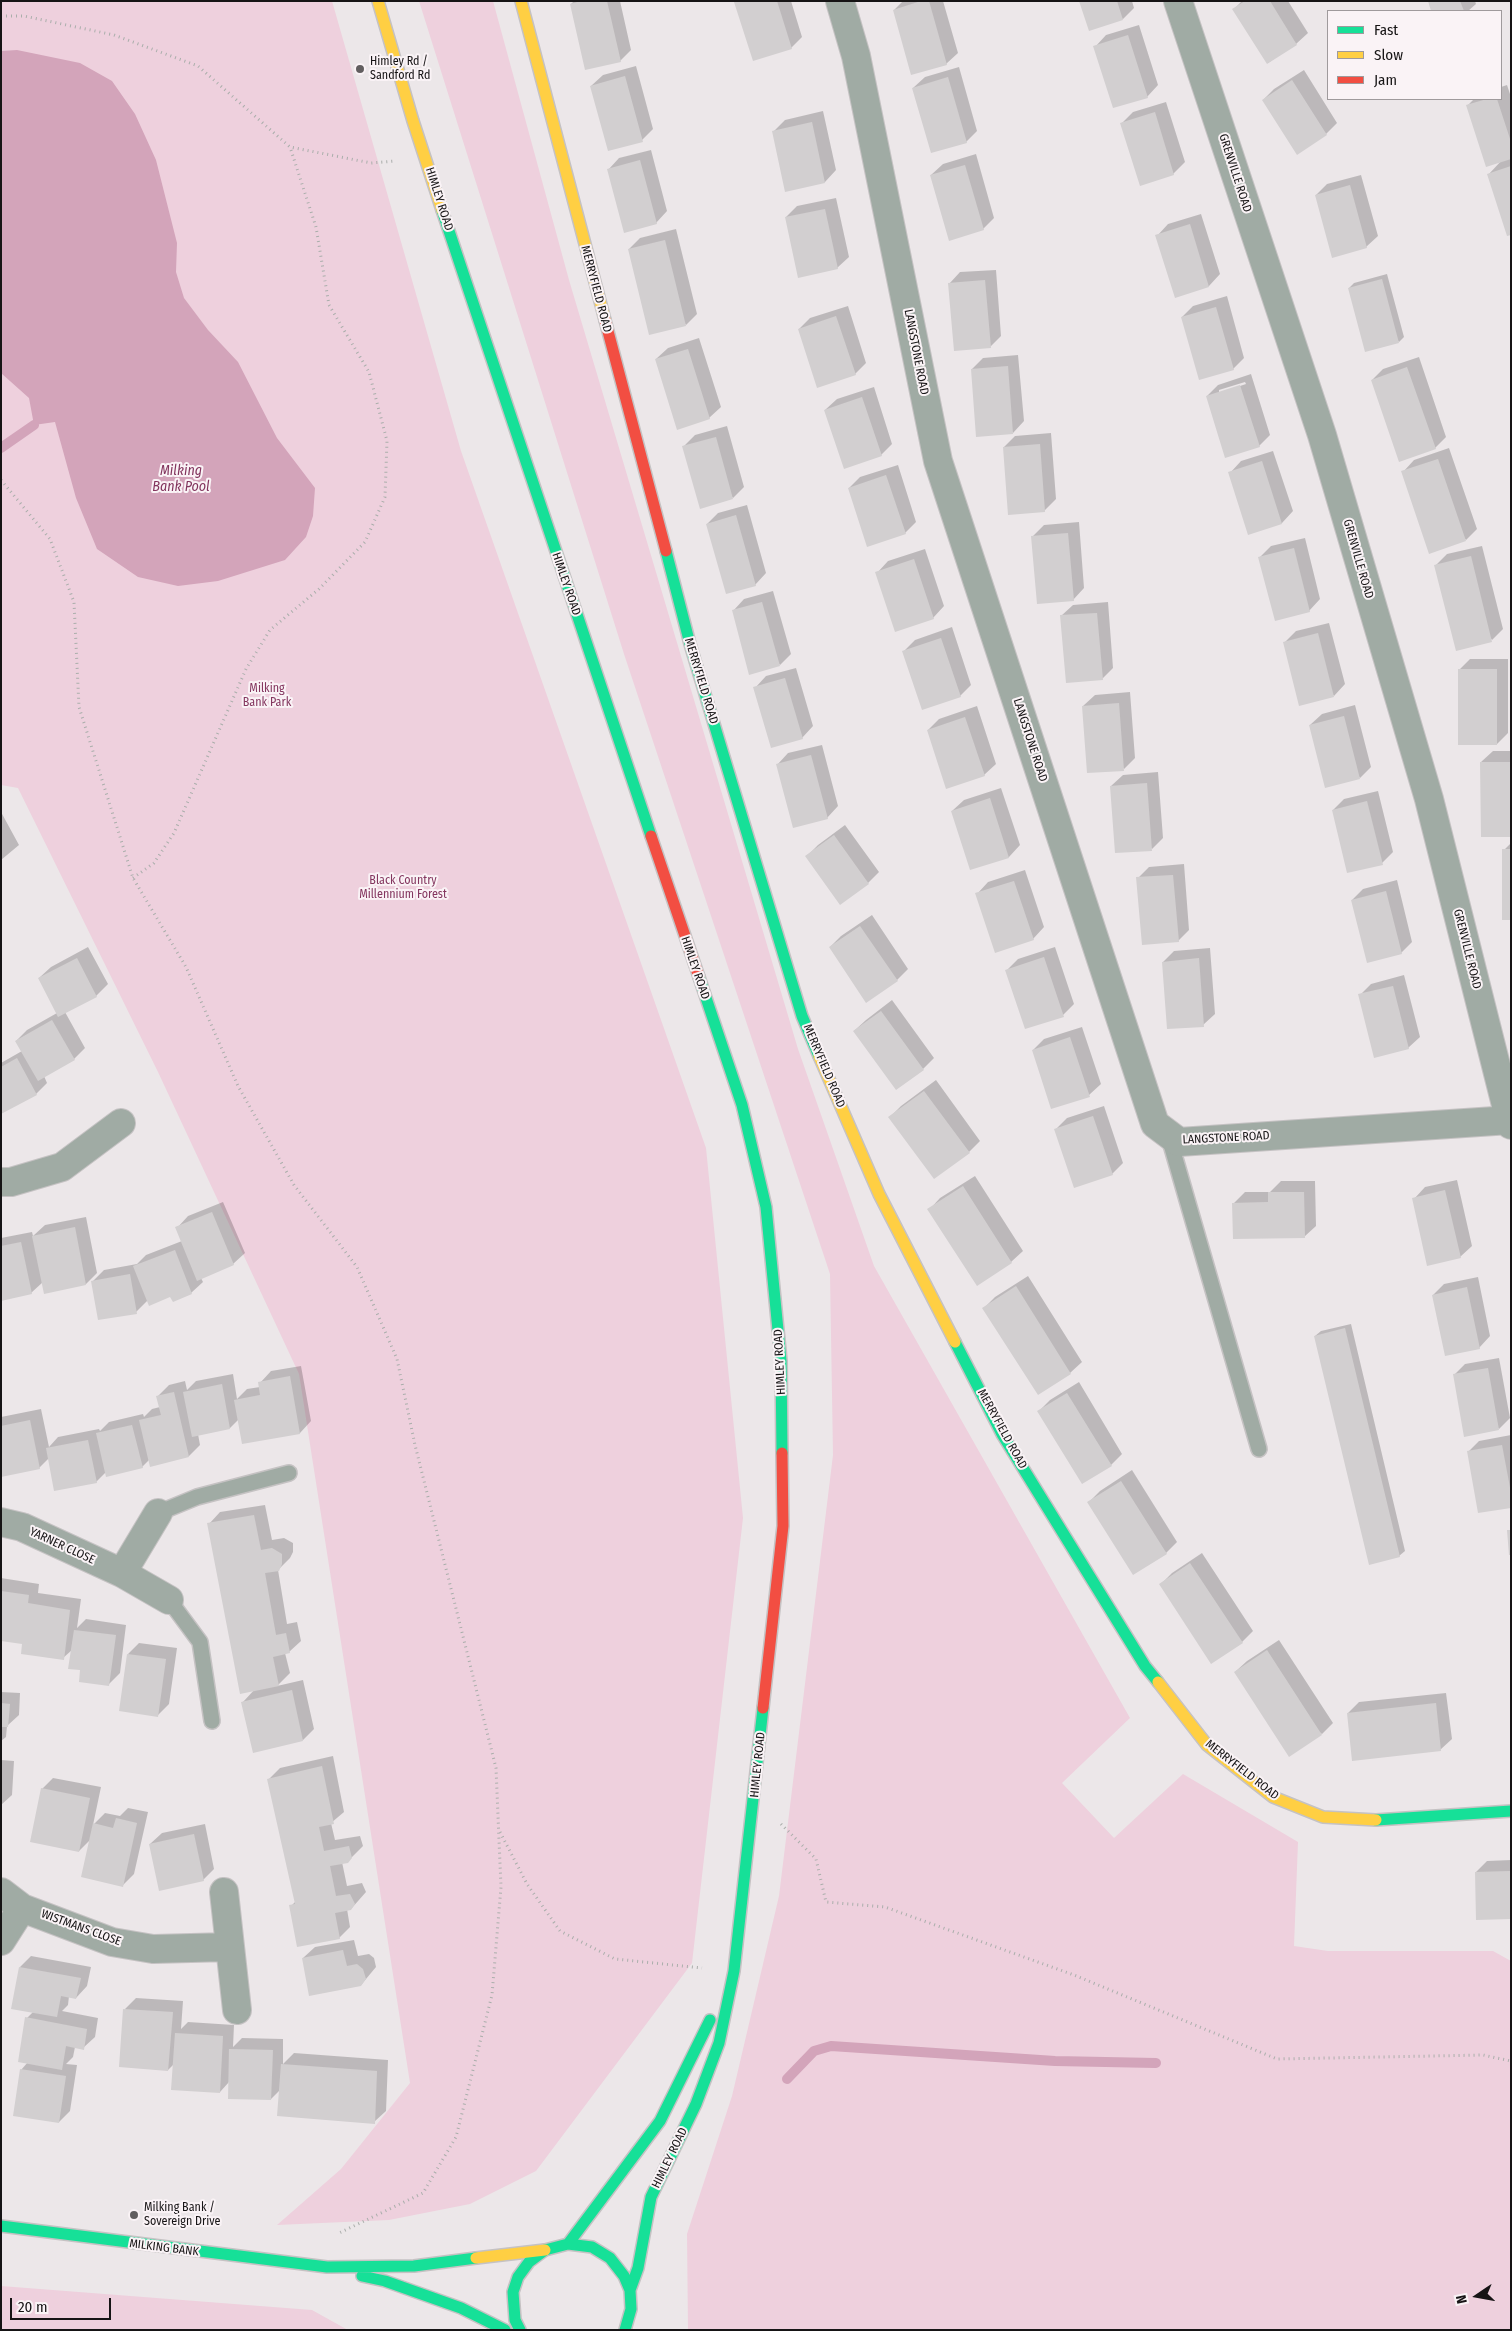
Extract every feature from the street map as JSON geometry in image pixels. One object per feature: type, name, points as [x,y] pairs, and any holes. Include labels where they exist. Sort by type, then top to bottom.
[{"type":"main road","name":"HIMLEY ROAD","points":[[378,1],[425,158],[742,1105],[766,1208],[781,1361],[784,1526],[734,1971],[719,2043],[696,2104],[651,2197],[638,2268],[630,2290]]},
{"type":"main road","name":"MERRYFIELD ROAD","points":[[521,1],[690,644],[802,1016],[879,1194],[1002,1434],[1145,1666],[1207,1745],[1273,1797],[1323,1817],[1384,1820],[1511,1811]]},
{"type":"main road","name":"HIMLEY ROAD","points":[[568,2244],[660,2122],[734,1971]]},
{"type":"main road","name":"MILKING BANK","points":[[1,2226],[328,2268],[384,2281],[461,2308],[505,2330]]},
{"type":"main road","name":"MILKING BANK","points":[[328,2268],[414,2266],[545,2250],[568,2244]]},
{"type":"main road","points":[[568,2244],[592,2248],[610,2258],[624,2276],[630,2290],[631,2309],[637,2330]]},
{"type":"main road","points":[[520,2330],[515,2320],[514,2292],[516,2285],[529,2262],[545,2250]]},
{"type":"main road","points":[[625,2330],[631,2309]]},
{"type":"street","name":"LANGSTONE ROAD","points":[[840,1],[856,56],[938,461],[1155,1124],[1179,1142],[1510,1122]]},
{"type":"street","name":"GRENVILLE ROAD","points":[[1178,1],[1328,455],[1429,799],[1510,1122]]},
{"type":"street","points":[[1,1182],[11,1182],[62,1167],[121,1123]]},
{"type":"street","points":[[122,1573],[158,1513]]},
{"type":"street","name":"YARNER CLOSE","points":[[1,1522],[22,1527],[122,1573],[169,1600]]},
{"type":"street","points":[[224,1892],[237,2010]]},
{"type":"street","name":"WISTMANS CLOSE","points":[[1,1941],[12,1900],[112,1942],[153,1949],[229,1947]]},
{"type":"lane","points":[[1168,1133],[1259,1450]]},
{"type":"lane","points":[[158,1513],[197,1497],[289,1473]]},
{"type":"lane","points":[[169,1600],[200,1642],[212,1721]]},
{"type":"path","points":[[1,16],[24,16],[114,35],[198,66],[290,147],[372,163],[425,158]]},
{"type":"path","points":[[133,878],[154,863],[174,833],[246,669],[270,630],[319,589],[365,542],[385,497],[387,441],[369,372],[330,305],[316,227],[290,147]]},
{"type":"path","points":[[1,480],[50,539],[74,602],[79,707],[133,878],[186,967],[238,1086],[290,1176],[357,1266],[397,1359],[415,1445],[496,1768],[500,1886],[492,1995],[456,2137],[423,2193],[328,2238]]},
{"type":"path","points":[[753,1811],[780,1822],[816,1859],[826,1902],[885,1907],[1074,1975],[1277,2059],[1483,2055],[1511,2061]]},
{"type":"path","points":[[498,1829],[527,1884],[560,1931],[615,1959],[734,1971]]},
{"type":"green space","name":"Milking Bank Park","points":[[1,1],[332,1],[461,451],[706,1148],[743,1518],[692,1963],[536,2171],[470,2204],[389,2220],[277,2225],[341,2169],[410,2083],[299,1374],[158,1072],[18,788],[1,785]]},
{"type":"green space","points":[[419,1],[493,1],[569,280],[798,1049],[874,1266],[1130,1718],[1062,1783],[1114,1838],[1183,1774],[1298,1842],[1294,1946],[1328,1951],[1493,1951],[1511,1961],[1511,2330],[688,2330],[687,2234],[732,2096],[779,1896],[833,1455],[830,1274],[624,654]]},
{"type":"green space","points":[[1,2286],[312,2310],[348,2330],[1,2330]]},
{"type":"water","name":"Milking Bank Pool","points":[[17,50],[80,63],[112,81],[135,114],[156,160],[177,243],[176,272],[184,298],[208,330],[238,362],[277,438],[315,488],[313,516],[306,537],[285,560],[218,581],[178,586],[138,577],[97,549],[76,498],[55,422],[34,425],[29,398],[1,373],[1,51]]},
{"type":"building","points":[[581,1],[607,1],[621,62],[585,70],[570,4]]},
{"type":"building","points":[[777,1],[792,49],[753,61],[734,2]]},
{"type":"building","points":[[921,1],[929,1],[947,65],[911,75],[893,10]]},
{"type":"building","points":[[1079,1],[1117,1],[1123,20],[1089,31]]},
{"type":"building","points":[[1245,1],[1270,1],[1297,45],[1267,64],[1232,9]]},
{"type":"building","points":[[1428,1],[1460,1],[1464,10],[1431,10]]},
{"type":"building","points":[[1128,35],[1148,98],[1113,108],[1093,46]]},
{"type":"building","points":[[625,76],[643,142],[608,151],[590,86]]},
{"type":"building","points":[[948,77],[967,143],[931,153],[912,88]]},
{"type":"building","points":[[1292,80],[1327,135],[1297,155],[1262,100]]},
{"type":"building","points":[[1484,100],[1497,100],[1511,142],[1511,159],[1486,167],[1466,105]]},
{"type":"building","points":[[1155,112],[1174,175],[1140,186],[1120,123]]},
{"type":"building","points":[[812,122],[825,183],[785,192],[772,131]]},
{"type":"building","points":[[640,160],[657,224],[624,233],[607,169]]},
{"type":"building","points":[[965,165],[984,230],[949,241],[930,175]]},
{"type":"building","points":[[1511,166],[1511,235],[1507,236],[1487,174]]},
{"type":"building","points":[[1350,185],[1367,248],[1332,258],[1315,195]]},
{"type":"building","points":[[825,209],[838,269],[798,278],[785,217]]},
{"type":"building","points":[[1190,224],[1209,287],[1175,298],[1155,235]]},
{"type":"building","points":[[665,240],[686,326],[649,335],[628,249]]},
{"type":"building","points":[[1382,279],[1399,343],[1365,352],[1348,288]]},
{"type":"building","points":[[985,280],[991,348],[954,351],[948,283]]},
{"type":"building","points":[[1216,307],[1234,370],[1199,380],[1181,317]]},
{"type":"building","points":[[836,316],[856,375],[817,388],[798,329]]},
{"type":"building","points":[[688,349],[710,419],[677,430],[655,359]]},
{"type":"building","points":[[1008,366],[1013,434],[976,437],[971,369]]},
{"type":"building","points":[[1407,367],[1436,449],[1399,462],[1371,380]]},
{"type":"building","points":[[1240,385],[1260,447],[1225,458],[1206,396]]},
{"type":"building","points":[[862,397],[882,456],[844,469],[824,410]]},
{"type":"building","points":[[716,437],[733,499],[700,509],[682,446]]},
{"type":"building","points":[[1040,444],[1045,512],[1008,515],[1003,447]]},
{"type":"building","points":[[1438,459],[1466,541],[1429,554],[1401,471]]},
{"type":"building","points":[[1262,461],[1282,524],[1248,535],[1228,472]]},
{"type":"building","points":[[886,475],[906,534],[867,547],[848,488]]},
{"type":"building","points":[[736,515],[756,586],[726,594],[706,524]]},
{"type":"building","points":[[1068,533],[1074,601],[1037,604],[1031,536]]},
{"type":"building","points":[[1294,548],[1310,612],[1275,621],[1258,557]]},
{"type":"building","points":[[1471,556],[1492,642],[1456,651],[1434,565]]},
{"type":"building","points":[[914,559],[934,619],[895,632],[875,572]]},
{"type":"building","points":[[762,602],[780,666],[749,675],[732,610]]},
{"type":"building","points":[[1097,613],[1103,680],[1066,683],[1060,615]]},
{"type":"building","points":[[1318,633],[1334,697],[1299,706],[1283,642]]},
{"type":"building","points":[[941,638],[961,697],[922,710],[902,651]]},
{"type":"building","points":[[1458,669],[1497,669],[1497,745],[1458,745]]},
{"type":"building","points":[[785,678],[803,739],[771,748],[753,687]]},
{"type":"building","points":[[1119,703],[1124,771],[1087,773],[1082,706]]},
{"type":"building","points":[[1344,716],[1360,779],[1325,788],[1309,725]]},
{"type":"building","points":[[965,717],[985,776],[946,789],[927,730]]},
{"type":"building","points":[[811,755],[828,819],[793,828],[776,764]]},
{"type":"building","points":[[1480,762],[1511,762],[1511,837],[1481,837]]},
{"type":"building","points":[[1147,783],[1152,851],[1115,853],[1110,786]]},
{"type":"building","points":[[990,798],[1009,858],[970,870],[951,811]]},
{"type":"building","points":[[1367,801],[1383,865],[1347,873],[1332,810]]},
{"type":"building","points":[[834,835],[869,884],[840,905],[805,856]]},
{"type":"building","points":[[1502,849],[1511,849],[1511,920],[1502,920]]},
{"type":"building","points":[[1173,875],[1179,942],[1142,945],[1136,877]]},
{"type":"building","points":[[1014,881],[1034,940],[995,953],[975,893]]},
{"type":"building","points":[[1386,891],[1402,954],[1367,963],[1351,900]]},
{"type":"building","points":[[860,926],[898,981],[866,1003],[829,947]]},
{"type":"building","points":[[1044,957],[1064,1017],[1025,1029],[1005,970]]},
{"type":"building","points":[[77,958],[97,997],[58,1017],[38,978]]},
{"type":"building","points":[[1199,958],[1204,1027],[1167,1029],[1162,962]]},
{"type":"building","points":[[1393,986],[1409,1049],[1374,1058],[1358,994]]},
{"type":"building","points":[[881,1011],[924,1070],[896,1090],[853,1031]]},
{"type":"building","points":[[52,1020],[75,1060],[38,1081],[15,1041]]},
{"type":"building","points":[[1070,1037],[1090,1097],[1051,1109],[1032,1050]]},
{"type":"building","points":[[17,1058],[37,1095],[1,1114],[1,1067]]},
{"type":"building","points":[[924,1091],[970,1153],[934,1179],[888,1117]]},
{"type":"building","points":[[1093,1116],[1113,1175],[1074,1188],[1054,1129]]},
{"type":"building","points":[[963,1186],[1012,1263],[977,1286],[927,1209]]},
{"type":"building","points":[[1445,1190],[1461,1258],[1427,1266],[1412,1198]]},
{"type":"building","points":[[1268,1192],[1304,1192],[1305,1238],[1233,1239],[1232,1203],[1268,1202]]},
{"type":"building","points":[[212,1212],[234,1265],[197,1281],[175,1227]]},
{"type":"building","points":[[75,1227],[86,1285],[44,1294],[32,1236]]},
{"type":"building","points":[[21,1242],[32,1294],[1,1301],[1,1246]]},
{"type":"building","points":[[175,1250],[192,1294],[173,1302],[170,1297],[149,1306],[133,1266]]},
{"type":"building","points":[[130,1274],[137,1314],[98,1320],[91,1281]]},
{"type":"building","points":[[1016,1286],[1071,1374],[1038,1395],[982,1308]]},
{"type":"building","points":[[1467,1287],[1480,1349],[1445,1356],[1432,1295]]},
{"type":"building","points":[[1345,1328],[1400,1557],[1369,1565],[1314,1336]]},
{"type":"building","points":[[1488,1368],[1499,1430],[1464,1437],[1453,1374]]},
{"type":"building","points":[[290,1376],[300,1434],[242,1444],[234,1400],[260,1395],[258,1382]]},
{"type":"building","points":[[222,1384],[230,1429],[192,1437],[183,1392]]},
{"type":"building","points":[[174,1392],[189,1457],[150,1467],[139,1420],[161,1415],[156,1396]]},
{"type":"building","points":[[1067,1393],[1112,1466],[1082,1484],[1037,1411]]},
{"type":"building","points":[[30,1420],[40,1469],[1,1477],[1,1426]]},
{"type":"building","points":[[132,1425],[143,1468],[106,1477],[96,1433]]},
{"type":"building","points":[[88,1440],[97,1483],[54,1491],[46,1448]]},
{"type":"building","points":[[1502,1445],[1511,1493],[1511,1508],[1478,1513],[1467,1451]]},
{"type":"building","points":[[1121,1481],[1167,1554],[1133,1575],[1087,1502]]},
{"type":"building","points":[[254,1515],[261,1550],[272,1548],[282,1554],[282,1564],[279,1571],[265,1573],[276,1635],[286,1633],[290,1653],[273,1657],[279,1686],[240,1694],[207,1523]]},
{"type":"building","points":[[1507,1530],[1511,1530],[1511,1555],[1509,1555]]},
{"type":"building","points":[[1190,1563],[1243,1643],[1211,1664],[1159,1584]]},
{"type":"building","points":[[1,1591],[29,1595],[28,1603],[70,1610],[64,1660],[21,1654],[22,1644],[1,1641]]},
{"type":"building","points":[[74,1630],[116,1635],[109,1686],[79,1682],[80,1670],[68,1669]]},
{"type":"building","points":[[1267,1650],[1322,1735],[1289,1757],[1234,1672]]},
{"type":"building","points":[[127,1654],[166,1659],[158,1717],[119,1711]]},
{"type":"building","points":[[292,1690],[303,1741],[253,1753],[241,1702]]},
{"type":"building","points":[[1,1703],[10,1704],[8,1727],[1,1727]]},
{"type":"building","points":[[1436,1703],[1441,1751],[1352,1761],[1347,1713]]},
{"type":"building","points":[[322,1766],[334,1824],[319,1827],[324,1851],[349,1846],[352,1858],[348,1863],[330,1866],[336,1896],[350,1894],[355,1904],[351,1910],[335,1913],[340,1939],[297,1947],[289,1905],[295,1904],[267,1779]]},
{"type":"building","points":[[41,1788],[90,1798],[79,1852],[30,1842]]},
{"type":"building","points":[[116,1818],[137,1823],[123,1887],[81,1877],[93,1823],[113,1828]]},
{"type":"building","points":[[194,1834],[204,1881],[159,1891],[149,1844]]},
{"type":"building","points":[[1511,1871],[1511,1919],[1476,1920],[1475,1872]]},
{"type":"building","points":[[343,1950],[347,1966],[357,1964],[363,1969],[366,1979],[361,1986],[309,1996],[302,1958]]},
{"type":"building","points":[[19,1967],[81,1978],[76,1999],[61,1996],[57,2017],[11,2009]]},
{"type":"building","points":[[123,2009],[173,2012],[168,2071],[119,2067]]},
{"type":"building","points":[[25,2017],[87,2029],[84,2050],[66,2046],[62,2070],[18,2062]]},
{"type":"building","points":[[175,2033],[223,2036],[220,2093],[171,2090]]},
{"type":"building","points":[[229,2049],[273,2050],[271,2100],[228,2099]]},
{"type":"building","points":[[281,2064],[377,2071],[375,2124],[277,2116]]},
{"type":"building","points":[[20,2069],[66,2076],[59,2123],[13,2116]]},
{"type":"waterway","points":[[1,448],[34,425]]},
{"type":"waterway","points":[[787,2079],[814,2051],[831,2046],[1055,2061],[1156,2063]]},
{"type":"traffic: fast","points":[[442,210],[651,836]]},
{"type":"traffic: fast","points":[[666,551],[690,644],[802,1016],[819,1056]]},
{"type":"traffic: fast","points":[[699,977],[742,1105],[766,1207],[781,1361],[782,1453]]},
{"type":"traffic: fast","points":[[955,1342],[1002,1434],[1145,1666],[1158,1682]]},
{"type":"traffic: fast","points":[[630,2290],[638,2268],[651,2197],[696,2104],[719,2043],[734,1971],[763,1708]]},
{"type":"traffic: fast","points":[[1376,1820],[1511,1811]]},
{"type":"traffic: fast","points":[[568,2244],[660,2121],[710,2020]]},
{"type":"traffic: fast","points":[[1,2226],[327,2267],[414,2266],[476,2258]]},
{"type":"traffic: fast","points":[[520,2330],[515,2320],[513,2292],[518,2277],[529,2262],[545,2250],[568,2244],[592,2247],[610,2258],[624,2276],[630,2290],[631,2309],[625,2330]]},
{"type":"traffic: fast","points":[[362,2276],[385,2281],[461,2308],[505,2330]]},
{"type":"traffic: slow","points":[[378,1],[413,121],[442,210]]},
{"type":"traffic: slow","points":[[521,1],[605,320]]},
{"type":"traffic: slow","points":[[819,1056],[879,1194],[955,1342]]},
{"type":"traffic: slow","points":[[1158,1682],[1207,1745],[1273,1797],[1323,1817],[1376,1820]]},
{"type":"traffic: slow","points":[[476,2258],[545,2250]]},
{"type":"traffic: jam","points":[[605,320],[666,551]]},
{"type":"traffic: jam","points":[[651,836],[699,977]]},
{"type":"traffic: jam","points":[[763,1708],[783,1526],[782,1453]]},
{"type":"place","name":"Himley Rd / Sandford Rd","points":[[360,69]]},
{"type":"place","name":"Milking Bank / Sovereign Drive","points":[[134,2215]]},
{"type":"park label","name":"Black Country Millennium Forest","points":[[403,888]]}]
